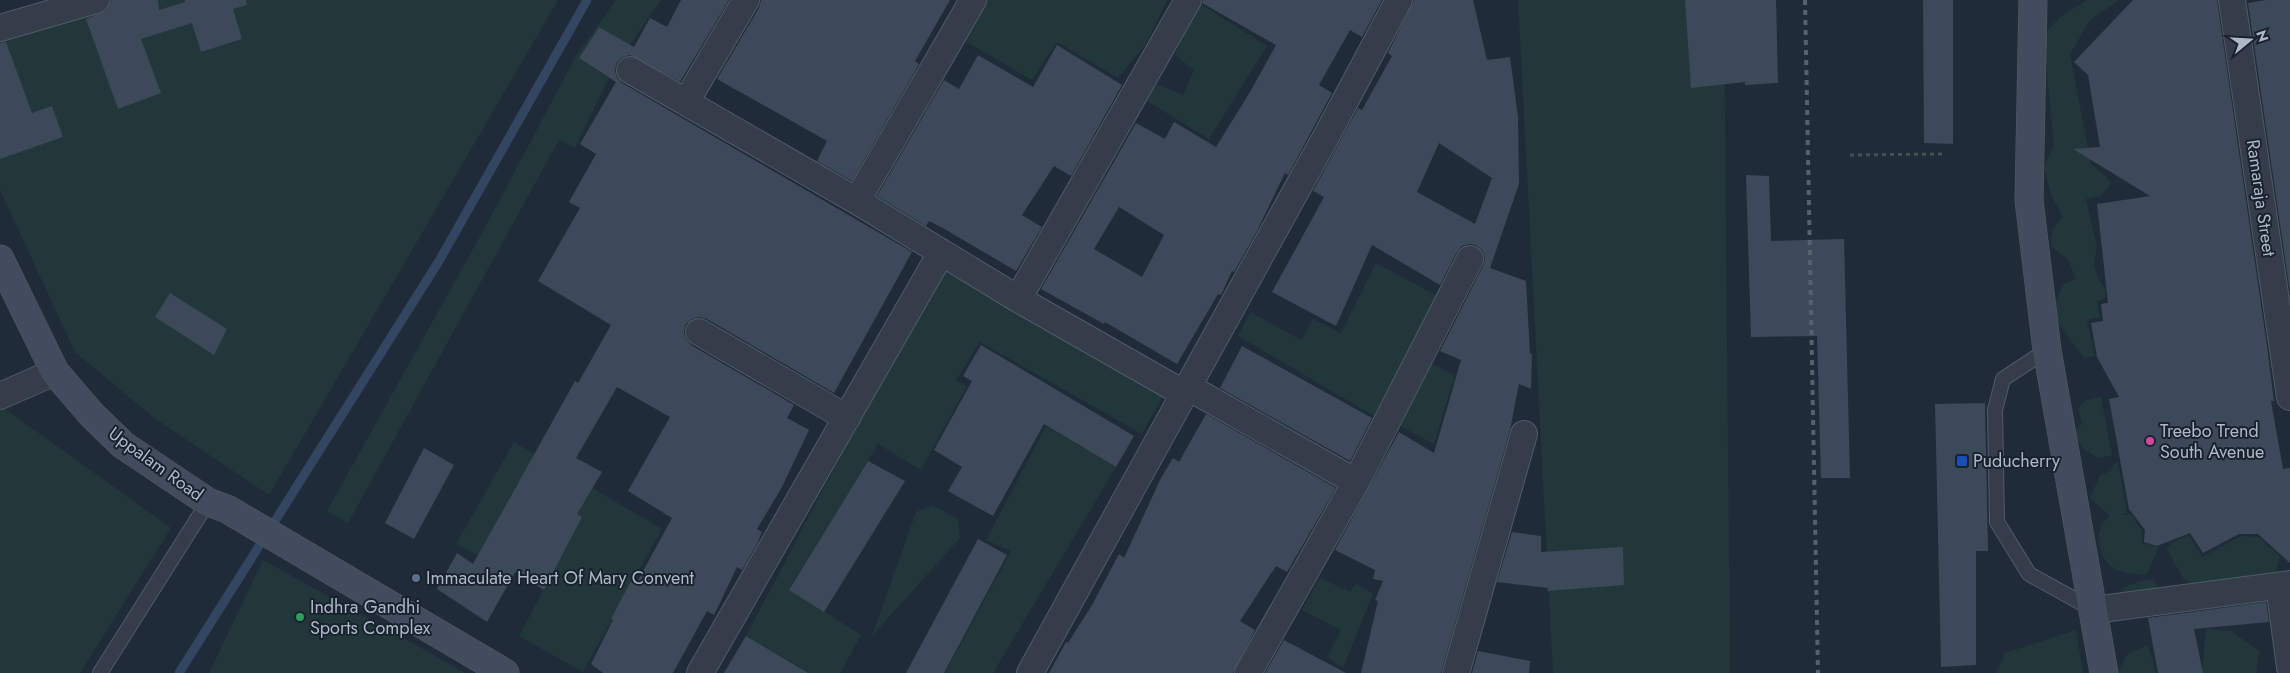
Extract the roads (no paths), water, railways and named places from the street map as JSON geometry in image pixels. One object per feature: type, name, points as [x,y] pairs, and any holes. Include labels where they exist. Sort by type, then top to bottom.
[{"type":"main road","points":[[2033,0],[2030,200],[2047,350],[2104,673]]},
{"type":"main road","name":"Uppalam Road","points":[[0,258],[55,372],[92,415],[123,445],[217,506],[324,565],[505,673]]},
{"type":"street","points":[[0,28],[96,0]]},
{"type":"street","points":[[686,102],[746,0]]},
{"type":"street","points":[[857,201],[973,0]]},
{"type":"street","points":[[1018,299],[1188,0]]},
{"type":"street","points":[[1030,673],[1328,133],[1399,0]]},
{"type":"street","name":"Ramaraja Street","points":[[2232,0],[2290,396]]},
{"type":"street","points":[[630,70],[857,201],[1018,299],[1356,482]]},
{"type":"street","points":[[700,673],[941,253]]},
{"type":"street","points":[[1248,673],[1356,482],[1470,259]]},
{"type":"street","points":[[699,332],[847,418]]},
{"type":"street","points":[[1,397],[55,372]]},
{"type":"street","points":[[1456,673],[1524,434]]},
{"type":"street","points":[[2094,610],[2285,585],[2290,667]]},
{"type":"lane","points":[[2047,350],[2003,379],[1995,410],[1997,522],[2029,574],[2094,610]]},
{"type":"lane","points":[[100,673],[217,506]]},
{"type":"waterway","points":[[179,673],[439,261],[587,0]]},
{"type":"railway","points":[[1805,0],[1818,673]]},
{"type":"place","name":"Treebo Trend South Avenue","points":[[2150,441]]},
{"type":"place","name":"Puducherry","points":[[1962,461]]},
{"type":"place","name":"Immaculate Heart Of Mary Convent","points":[[416,578]]},
{"type":"place","name":"Indhra Gandhi Sports Complex","points":[[300,617]]}]
